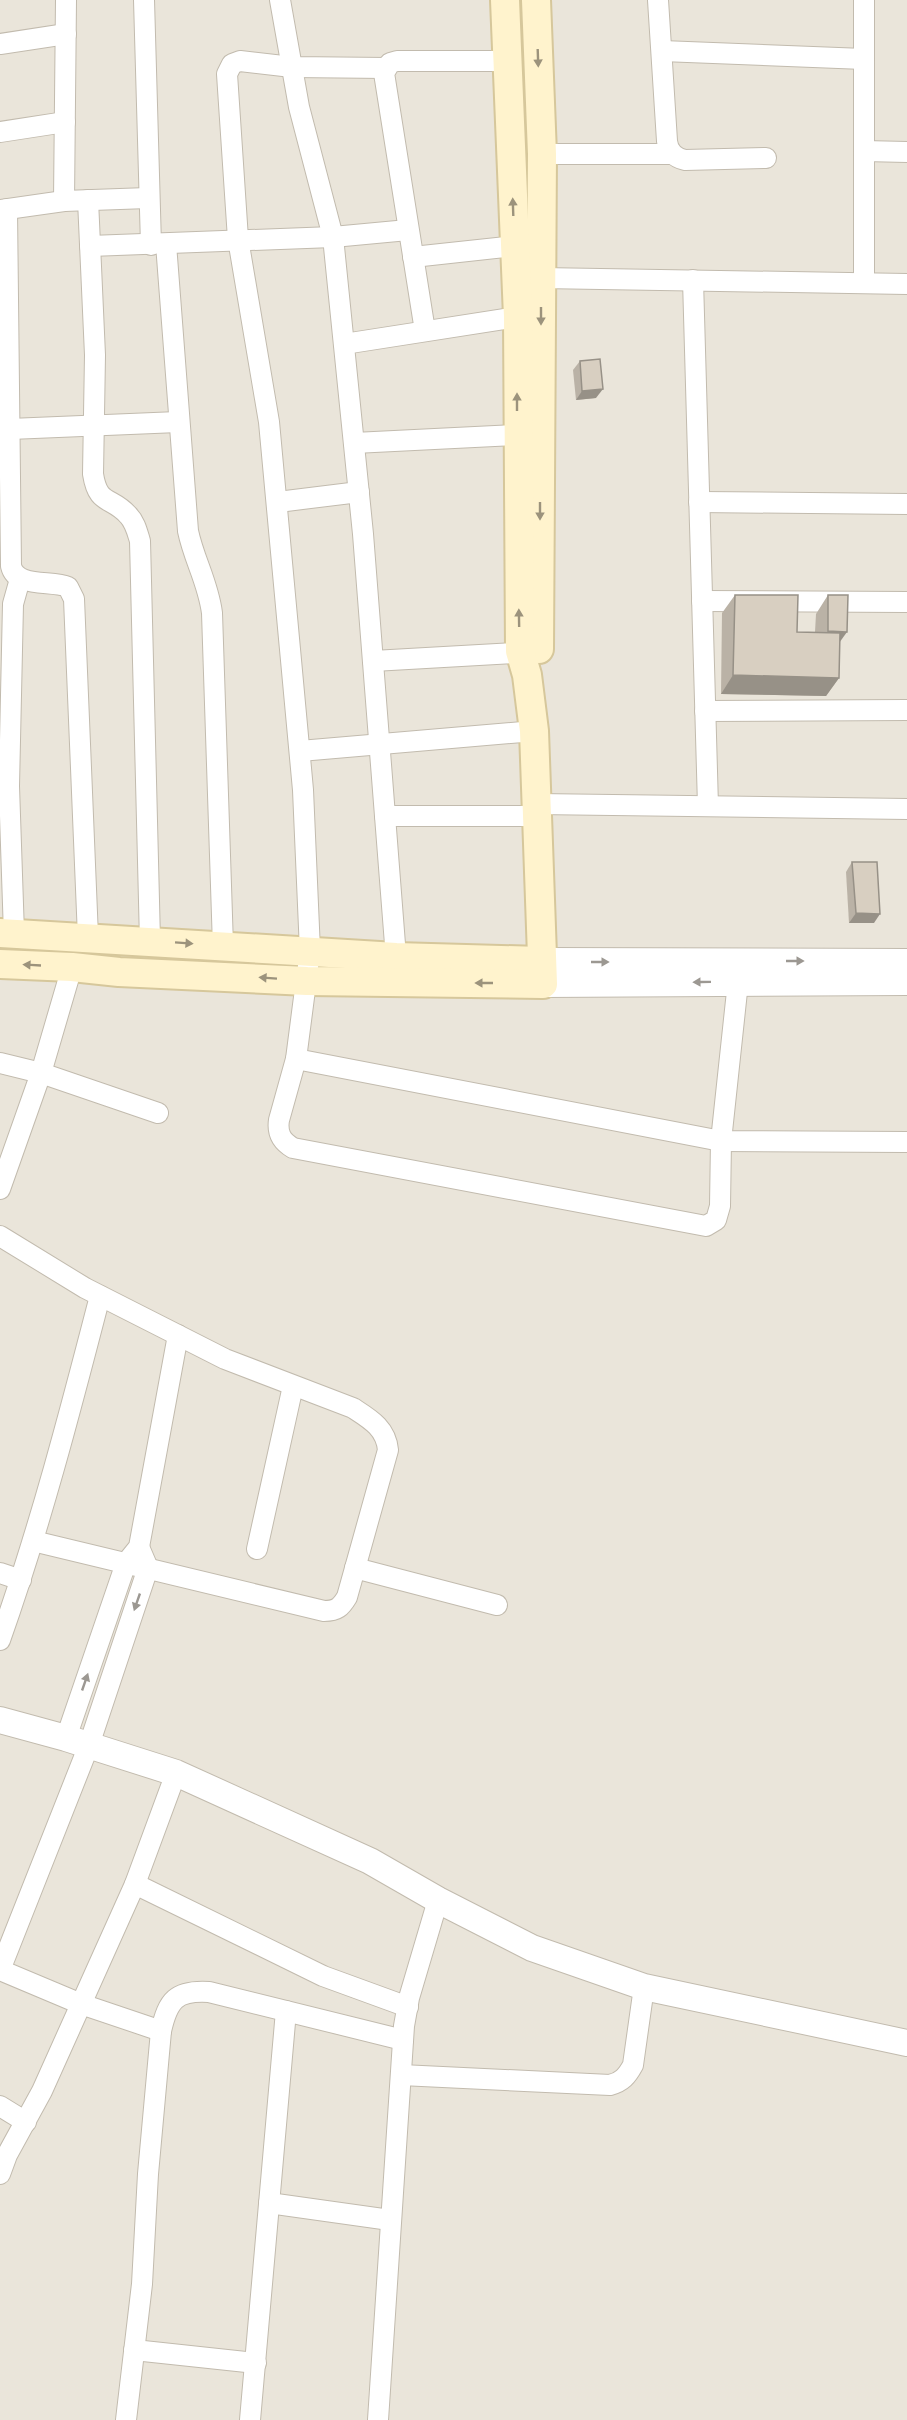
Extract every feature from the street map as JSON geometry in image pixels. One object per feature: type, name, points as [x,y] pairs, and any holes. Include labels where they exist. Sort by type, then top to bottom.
[{"type":"main road","points":[[505,0],[518,317],[517,435],[534,731],[542,973]]},
{"type":"main road","points":[[529,660],[541,278],[542,154],[536,0]]},
{"type":"main road","points":[[7,934],[396,957],[542,973]]},
{"type":"main road","points":[[0,964],[307,981],[542,973]]},
{"type":"street","points":[[64,201],[66,0]]},
{"type":"street","points":[[144,0],[148,198],[158,244],[188,531],[191,545],[204,575],[212,614],[223,946]]},
{"type":"street","points":[[280,0],[299,107],[333,237],[359,492],[396,957]]},
{"type":"street","points":[[658,0],[667,141],[672,154]]},
{"type":"street","points":[[864,0],[864,284]]},
{"type":"street","points":[[0,44],[66,34]]},
{"type":"street","points":[[662,51],[864,59]]},
{"type":"street","points":[[508,61],[397,61],[386,68],[292,66],[240,61],[232,64],[228,70],[238,239],[269,422],[278,502],[300,751],[310,951],[296,1059],[278,1130],[284,1141],[293,1148],[700,1227],[712,1224],[718,1215],[721,1141],[738,982]]},
{"type":"street","points":[[386,68],[384,82],[425,331]]},
{"type":"street","points":[[0,132],[65,122]]},
{"type":"street","points":[[864,152],[907,152]]},
{"type":"street","points":[[542,154],[672,154],[685,160],[766,158]]},
{"type":"street","points":[[88,937],[74,599],[68,587],[20,579],[12,573],[10,566],[10,429],[4,210],[64,201],[148,198]]},
{"type":"street","points":[[88,200],[94,355],[93,474],[95,487],[101,497],[130,516],[140,541],[150,941]]},
{"type":"street","points":[[90,246],[333,237],[408,230]]},
{"type":"street","points":[[413,257],[515,246]]},
{"type":"street","points":[[541,278],[907,284]]},
{"type":"street","points":[[693,280],[708,806]]},
{"type":"street","points":[[344,344],[518,317]]},
{"type":"street","points":[[10,429],[178,422]]},
{"type":"street","points":[[354,443],[517,435]]},
{"type":"street","points":[[278,502],[359,492]]},
{"type":"street","points":[[699,502],[907,504]]},
{"type":"street","points":[[7,934],[14,604],[20,579]]},
{"type":"street","points":[[702,601],[907,602]]},
{"type":"street","points":[[373,661],[529,660]]},
{"type":"street","points":[[705,711],[907,710]]},
{"type":"street","points":[[300,751],[534,731]]},
{"type":"street","points":[[385,816],[708,806],[907,809]]},
{"type":"street","points":[[542,973],[907,962]]},
{"type":"street","points":[[0,1189],[41,1073],[72,967]]},
{"type":"street","points":[[542,973],[738,982],[907,982]]},
{"type":"street","points":[[296,1059],[721,1141],[907,1142]]},
{"type":"street","points":[[0,1063],[41,1073],[158,1113]]},
{"type":"street","points":[[0,1236],[100,1296],[225,1359],[353,1408],[372,1420],[387,1440],[388,1450],[347,1597],[340,1607],[333,1611],[324,1611],[33,1541]]},
{"type":"street","points":[[0,1640],[33,1541],[100,1296]]},
{"type":"street","points":[[78,1741],[126,1563],[139,1547],[178,1335]]},
{"type":"street","points":[[257,1549],[293,1386]]},
{"type":"street","points":[[139,1547],[148,1568],[78,1741],[0,1970],[81,2004],[145,2026]]},
{"type":"street","points":[[355,1568],[496,1605]]},
{"type":"street","points":[[0,1573],[21,1580]]},
{"type":"street","points":[[0,1720],[78,1741],[176,1773],[370,1861],[438,1900],[532,1948],[644,1987],[907,2043]]},
{"type":"street","points":[[0,2174],[42,2091],[135,1884],[176,1773]]},
{"type":"street","points":[[135,1884],[323,1976],[408,2007]]},
{"type":"street","points":[[378,2420],[403,2040],[408,2007],[438,1900]]},
{"type":"street","points":[[401,2075],[610,2085],[618,2083],[628,2074],[633,2065],[644,1987]]},
{"type":"street","points":[[145,2026],[166,2009],[174,1999],[183,1993],[196,1991],[209,1992],[403,2040]]},
{"type":"street","points":[[250,2420],[286,2011]]},
{"type":"street","points":[[126,2420],[142,2284],[147,2175],[145,2026]]},
{"type":"street","points":[[0,2106],[26,2122]]},
{"type":"street","points":[[269,2203],[390,2220]]},
{"type":"street","points":[[134,2350],[255,2363]]},
{"type":"shaded area","points":[[0,0],[907,0],[907,2420],[0,2420]]},
{"type":"building","points":[[600,359],[603,389],[582,391],[580,361]]},
{"type":"building","points":[[735,595],[798,595],[797,632],[840,633],[839,678],[733,675]]},
{"type":"building","points":[[828,595],[848,595],[847,632],[828,631]]},
{"type":"building","points":[[852,862],[877,862],[880,914],[856,913]]}]
